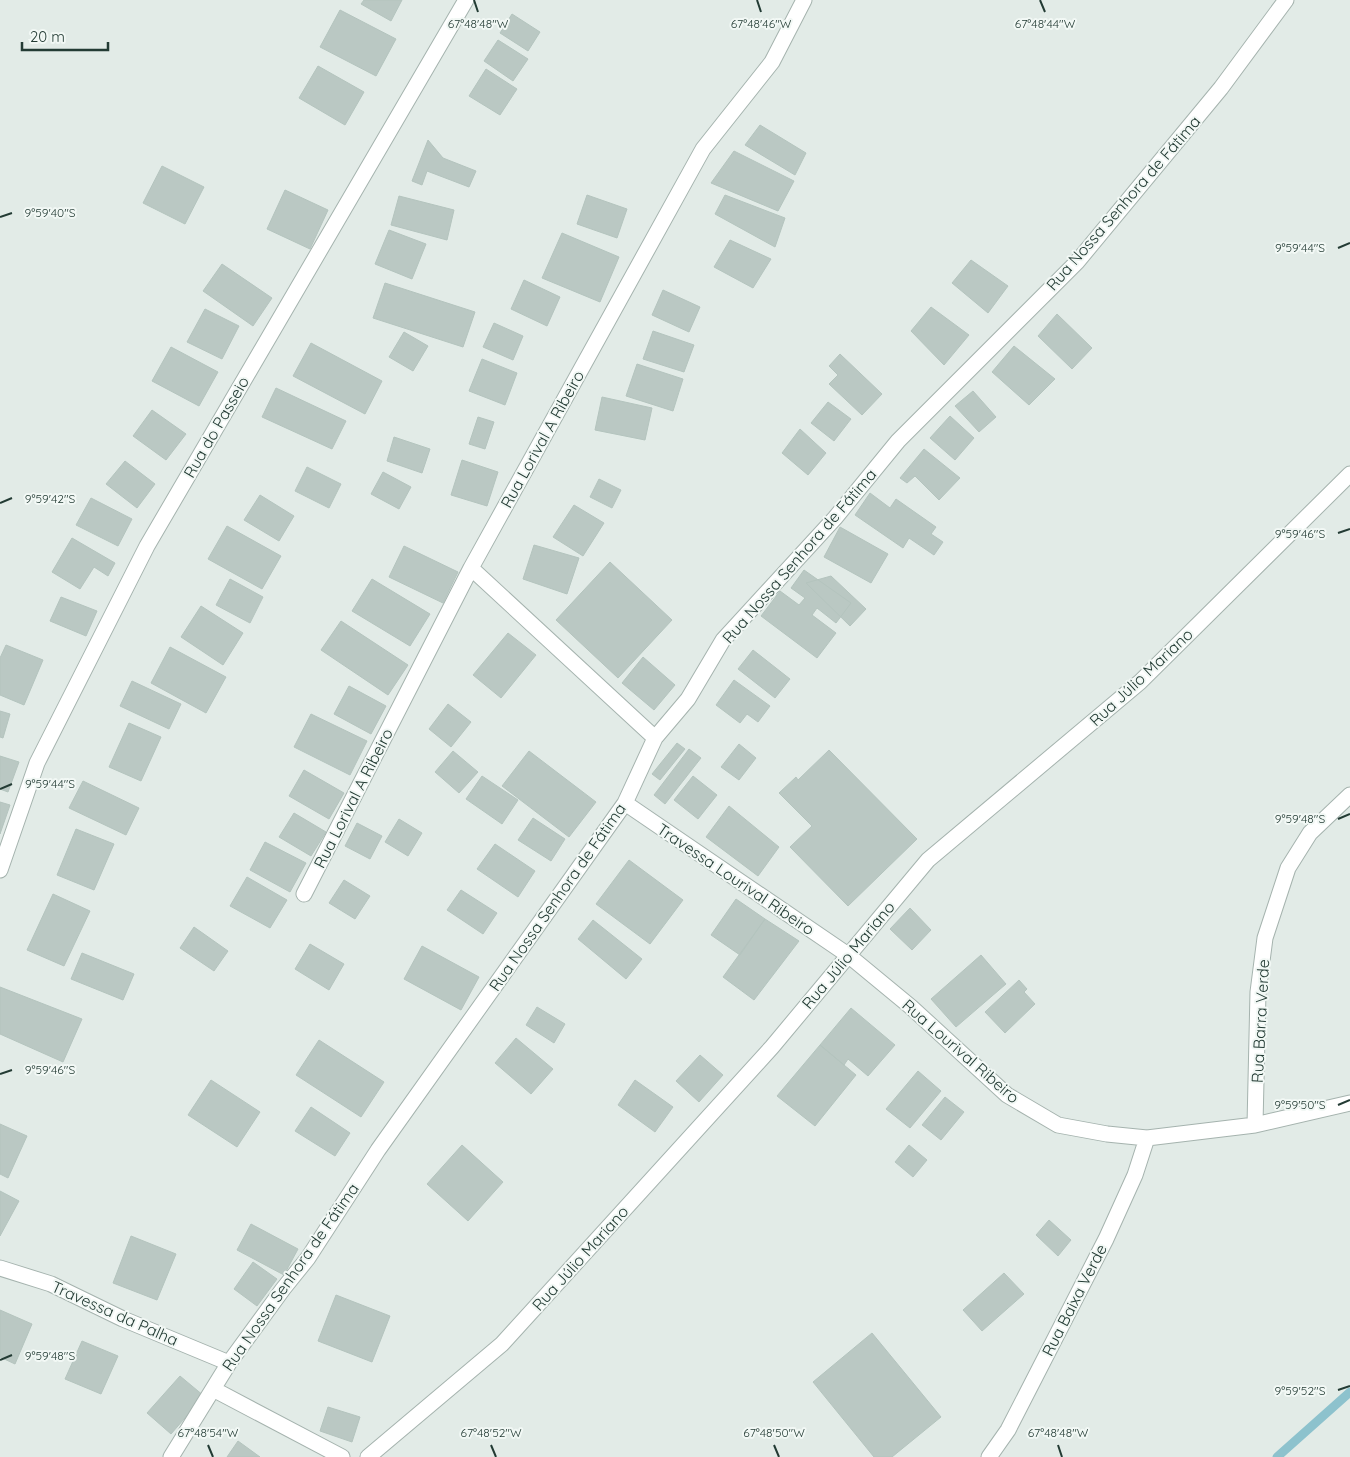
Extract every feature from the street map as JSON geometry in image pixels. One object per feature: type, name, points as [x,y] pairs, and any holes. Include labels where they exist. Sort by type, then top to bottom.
[{"type":"street","name":"Rua do Passeio","points":[[0,870],[37,763],[146,546],[466,0]]},
{"type":"street","name":"Rua Lorival A Ribeiro","points":[[304,894],[471,568],[702,149],[762,76],[780,48],[804,0]]},
{"type":"street","name":"Rua Nossa Senhora de Fátima","points":[[171,1457],[229,1363],[308,1258],[378,1150],[624,803],[655,738],[688,699],[723,640],[835,518],[898,441],[1077,262],[1221,88],[1286,0]]},
{"type":"street","name":"Rua Júlio Mariano","points":[[368,1457],[502,1344],[772,1047],[928,860],[1140,682],[1350,474]]},
{"type":"street","points":[[471,568],[655,738]]},
{"type":"street","name":"Rua Barra Verde","points":[[1255,1125],[1258,992],[1265,938],[1288,868],[1310,833],[1350,795]]},
{"type":"street","name":"Travessa Lourival Ribeiro","points":[[624,803],[848,955]]},
{"type":"street","name":"Rua Lourival Ribeiro","points":[[848,955],[911,1007],[1007,1095],[1058,1125],[1107,1134],[1147,1138],[1255,1125],[1350,1103]]},
{"type":"street","name":"Rua Baixa Verde","points":[[989,1457],[1008,1430],[1106,1239],[1135,1175],[1147,1138]]},
{"type":"street","name":"Travessa da Palha","points":[[0,1268],[50,1284],[124,1319],[229,1363]]},
{"type":"street","points":[[213,1389],[342,1457]]},
{"type":"building","points":[[364,0],[402,0],[391,21],[361,4]]},
{"type":"building","points":[[340,10],[396,39],[376,76],[320,47]]},
{"type":"building","points":[[512,14],[540,32],[528,51],[500,33]]},
{"type":"building","points":[[498,40],[528,59],[513,81],[484,61]]},
{"type":"building","points":[[318,66],[364,92],[345,125],[299,98]]},
{"type":"building","points":[[486,69],[517,89],[500,115],[469,96]]},
{"type":"building","points":[[760,125],[806,153],[795,175],[745,145]]},
{"type":"building","points":[[428,140],[443,158],[476,171],[469,187],[427,171],[422,185],[412,181]]},
{"type":"building","points":[[734,151],[794,181],[778,211],[711,183]]},
{"type":"building","points":[[162,166],[204,187],[185,224],[143,203]]},
{"type":"building","points":[[285,190],[328,210],[310,249],[267,229]]},
{"type":"building","points":[[587,195],[627,209],[617,238],[577,224]]},
{"type":"building","points":[[725,195],[785,218],[775,247],[715,214]]},
{"type":"building","points":[[399,196],[454,210],[447,240],[391,225]]},
{"type":"building","points":[[389,230],[426,244],[412,279],[375,264]]},
{"type":"building","points":[[562,233],[619,257],[600,302],[542,278]]},
{"type":"building","points":[[730,240],[771,259],[753,288],[714,267]]},
{"type":"building","points":[[971,260],[1008,286],[988,313],[952,283]]},
{"type":"building","points":[[222,264],[272,298],[253,326],[203,291]]},
{"type":"building","points":[[524,280],[560,297],[547,326],[511,309]]},
{"type":"building","points":[[385,283],[475,312],[463,347],[373,318]]},
{"type":"building","points":[[663,290],[700,307],[689,332],[652,315]]},
{"type":"building","points":[[931,307],[969,335],[944,365],[911,331]]},
{"type":"building","points":[[205,309],[239,326],[222,359],[187,342]]},
{"type":"building","points":[[1057,314],[1092,348],[1072,369],[1038,336]]},
{"type":"building","points":[[494,323],[523,336],[513,360],[483,347]]},
{"type":"building","points":[[653,331],[694,345],[684,372],[643,359]]},
{"type":"building","points":[[404,332],[428,346],[413,371],[389,357]]},
{"type":"building","points":[[311,343],[382,381],[365,414],[293,376]]},
{"type":"building","points":[[1014,346],[1055,379],[1029,405],[992,372]]},
{"type":"building","points":[[171,347],[218,372],[199,406],[152,381]]},
{"type":"building","points":[[840,354],[882,394],[862,415],[829,384],[838,375],[829,366]]},
{"type":"building","points":[[482,359],[517,373],[505,405],[469,391]]},
{"type":"building","points":[[637,364],[683,379],[673,411],[626,396]]},
{"type":"building","points":[[276,388],[346,421],[332,449],[262,417]]},
{"type":"building","points":[[973,391],[996,417],[979,432],[955,406]]},
{"type":"building","points":[[602,397],[652,408],[645,440],[595,430]]},
{"type":"building","points":[[828,402],[851,419],[834,441],[811,423]]},
{"type":"building","points":[[152,410],[186,434],[166,460],[133,436]]},
{"type":"building","points":[[950,416],[974,438],[955,460],[930,438]]},
{"type":"building","points":[[478,417],[494,422],[485,449],[469,444]]},
{"type":"building","points":[[800,429],[826,453],[808,475],[782,453]]},
{"type":"building","points":[[394,437],[430,449],[422,473],[387,461]]},
{"type":"building","points":[[924,449],[960,478],[939,500],[915,476],[907,483],[900,478]]},
{"type":"building","points":[[462,460],[498,472],[487,506],[451,495]]},
{"type":"building","points":[[125,461],[155,484],[137,508],[106,484]]},
{"type":"building","points":[[307,467],[341,484],[329,508],[295,491]]},
{"type":"building","points":[[383,472],[411,487],[399,509],[371,494]]},
{"type":"building","points":[[599,479],[621,490],[612,508],[590,497]]},
{"type":"building","points":[[870,493],[890,508],[896,499],[936,527],[931,534],[943,542],[934,555],[909,538],[903,548],[855,515]]},
{"type":"building","points":[[260,495],[294,516],[279,541],[244,520]]},
{"type":"building","points":[[91,498],[132,519],[118,546],[76,525]]},
{"type":"building","points":[[574,505],[604,523],[583,556],[553,537]]},
{"type":"building","points":[[227,526],[281,556],[262,589],[208,559]]},
{"type":"building","points":[[840,527],[888,554],[871,583],[824,557]]},
{"type":"building","points":[[72,538],[115,563],[108,576],[94,567],[80,589],[52,572]]},
{"type":"building","points":[[534,545],[579,558],[567,594],[523,579]]},
{"type":"building","points":[[404,546],[458,572],[443,603],[389,577]]},
{"type":"building","points":[[610,562],[672,620],[618,678],[556,620]]},
{"type":"building","points":[[804,570],[851,603],[836,623],[817,608],[812,615],[836,633],[817,658],[761,616],[780,591],[799,605],[805,598],[791,588]]},
{"type":"building","points":[[831,576],[866,609],[850,626],[806,583]]},
{"type":"building","points":[[230,579],[263,597],[250,623],[216,605]]},
{"type":"building","points":[[372,579],[430,614],[410,646],[352,611]]},
{"type":"building","points":[[61,597],[97,611],[86,636],[50,621]]},
{"type":"building","points":[[201,606],[243,633],[223,665],[181,637]]},
{"type":"building","points":[[341,621],[408,665],[388,695],[321,650]]},
{"type":"building","points":[[508,633],[536,655],[501,698],[473,675]]},
{"type":"building","points":[[6,645],[43,660],[24,705],[0,695],[0,658]]},
{"type":"building","points":[[170,647],[226,677],[206,713],[151,683]]},
{"type":"building","points":[[753,650],[790,679],[775,698],[738,669]]},
{"type":"building","points":[[643,657],[675,685],[654,710],[622,683]]},
{"type":"building","points":[[734,680],[770,706],[758,722],[747,714],[740,723],[716,705]]},
{"type":"building","points":[[132,681],[181,704],[169,729],[120,706]]},
{"type":"building","points":[[349,686],[386,706],[371,734],[334,714]]},
{"type":"building","points":[[448,704],[471,722],[451,747],[429,729]]},
{"type":"building","points":[[0,711],[10,714],[3,738],[0,737]]},
{"type":"building","points":[[311,714],[367,741],[350,775],[294,747]]},
{"type":"building","points":[[129,723],[161,737],[141,781],[109,767]]},
{"type":"building","points":[[677,743],[685,749],[660,780],[652,774]]},
{"type":"building","points":[[739,744],[756,758],[739,780],[721,767]]},
{"type":"building","points":[[689,749],[701,758],[665,804],[654,795]]},
{"type":"building","points":[[829,750],[917,839],[848,906],[790,847],[812,826],[779,793],[796,777],[798,780]]},
{"type":"building","points":[[453,751],[478,772],[459,793],[435,772]]},
{"type":"building","points":[[529,751],[596,802],[569,837],[502,786]]},
{"type":"building","points":[[0,756],[19,762],[8,792],[0,789]]},
{"type":"building","points":[[304,770],[344,793],[329,819],[289,796]]},
{"type":"building","points":[[482,776],[518,800],[502,824],[466,799]]},
{"type":"building","points":[[693,776],[717,795],[698,819],[674,800]]},
{"type":"building","points":[[83,781],[139,808],[126,835],[69,808]]},
{"type":"building","points":[[0,802],[10,805],[0,834]]},
{"type":"building","points":[[729,806],[779,847],[758,876],[706,837]]},
{"type":"building","points":[[294,813],[326,832],[311,856],[279,837]]},
{"type":"building","points":[[533,818],[565,839],[551,861],[518,840]]},
{"type":"building","points":[[399,819],[422,833],[408,856],[385,842]]},
{"type":"building","points":[[357,823],[382,836],[370,859],[345,846]]},
{"type":"building","points":[[76,829],[114,844],[94,890],[57,875]]},
{"type":"building","points":[[265,842],[306,863],[290,892],[250,870]]},
{"type":"building","points":[[495,844],[535,871],[518,897],[477,869]]},
{"type":"building","points":[[629,860],[683,900],[650,944],[596,904]]},
{"type":"building","points":[[247,877],[287,900],[270,928],[230,906]]},
{"type":"building","points":[[344,880],[370,896],[355,919],[329,903]]},
{"type":"building","points":[[461,890],[497,913],[483,934],[447,910]]},
{"type":"building","points":[[53,894],[90,911],[64,966],[27,950]]},
{"type":"building","points":[[736,899],[765,919],[740,955],[711,935]]},
{"type":"building","points":[[910,908],[931,930],[912,950],[890,929]]},
{"type":"building","points":[[765,919],[799,941],[754,1000],[723,977]]},
{"type":"building","points":[[593,920],[642,959],[626,979],[578,939]]},
{"type":"building","points":[[194,927],[228,951],[214,971],[180,948]]},
{"type":"building","points":[[310,944],[344,964],[329,990],[295,969]]},
{"type":"building","points":[[422,946],[479,977],[461,1010],[404,979]]},
{"type":"building","points":[[82,953],[134,974],[123,1000],[71,979]]},
{"type":"building","points":[[981,955],[1006,984],[956,1027],[931,999]]},
{"type":"building","points":[[1019,980],[1027,989],[1024,992],[1035,1004],[1005,1033],[985,1012]]},
{"type":"building","points":[[0,987],[82,1019],[63,1062],[0,1034]]},
{"type":"building","points":[[537,1007],[565,1024],[554,1043],[526,1025]]},
{"type":"building","points":[[851,1008],[895,1045],[868,1076],[848,1059],[844,1065],[820,1045]]},
{"type":"building","points":[[516,1038],[553,1069],[531,1094],[495,1063]]},
{"type":"building","points":[[319,1040],[384,1082],[361,1117],[296,1075]]},
{"type":"building","points":[[820,1045],[856,1075],[815,1126],[777,1096]]},
{"type":"building","points":[[700,1055],[723,1075],[699,1102],[676,1081]]},
{"type":"building","points":[[918,1071],[941,1091],[910,1128],[886,1109]]},
{"type":"building","points":[[211,1080],[260,1112],[237,1147],[188,1115]]},
{"type":"building","points":[[635,1080],[673,1107],[655,1132],[618,1105]]},
{"type":"building","points":[[945,1097],[964,1112],[941,1140],[922,1125]]},
{"type":"building","points":[[311,1107],[350,1133],[335,1156],[295,1131]]},
{"type":"building","points":[[0,1124],[27,1136],[8,1178],[0,1174]]},
{"type":"building","points":[[462,1145],[503,1182],[468,1221],[427,1184]]},
{"type":"building","points":[[909,1145],[927,1160],[913,1177],[895,1162]]},
{"type":"building","points":[[0,1191],[19,1201],[0,1236]]},
{"type":"building","points":[[1049,1220],[1071,1240],[1058,1256],[1036,1235]]},
{"type":"building","points":[[251,1224],[298,1249],[284,1275],[237,1250]]},
{"type":"building","points":[[131,1236],[176,1254],[157,1300],[113,1283]]},
{"type":"building","points":[[253,1262],[277,1279],[257,1306],[234,1289]]},
{"type":"building","points":[[1004,1273],[1024,1294],[982,1331],[963,1310]]},
{"type":"building","points":[[336,1295],[390,1316],[372,1362],[318,1341]]},
{"type":"building","points":[[0,1310],[32,1324],[15,1364],[0,1357]]},
{"type":"building","points":[[872,1333],[941,1417],[892,1457],[874,1457],[813,1382]]},
{"type":"building","points":[[82,1341],[118,1356],[101,1394],[65,1379]]},
{"type":"building","points":[[180,1376],[204,1396],[171,1434],[147,1413]]},
{"type":"building","points":[[328,1407],[360,1417],[352,1442],[320,1431]]},
{"type":"building","points":[[238,1441],[260,1457],[227,1457]]},
{"type":"waterway","points":[[1277,1457],[1350,1392]]}]
